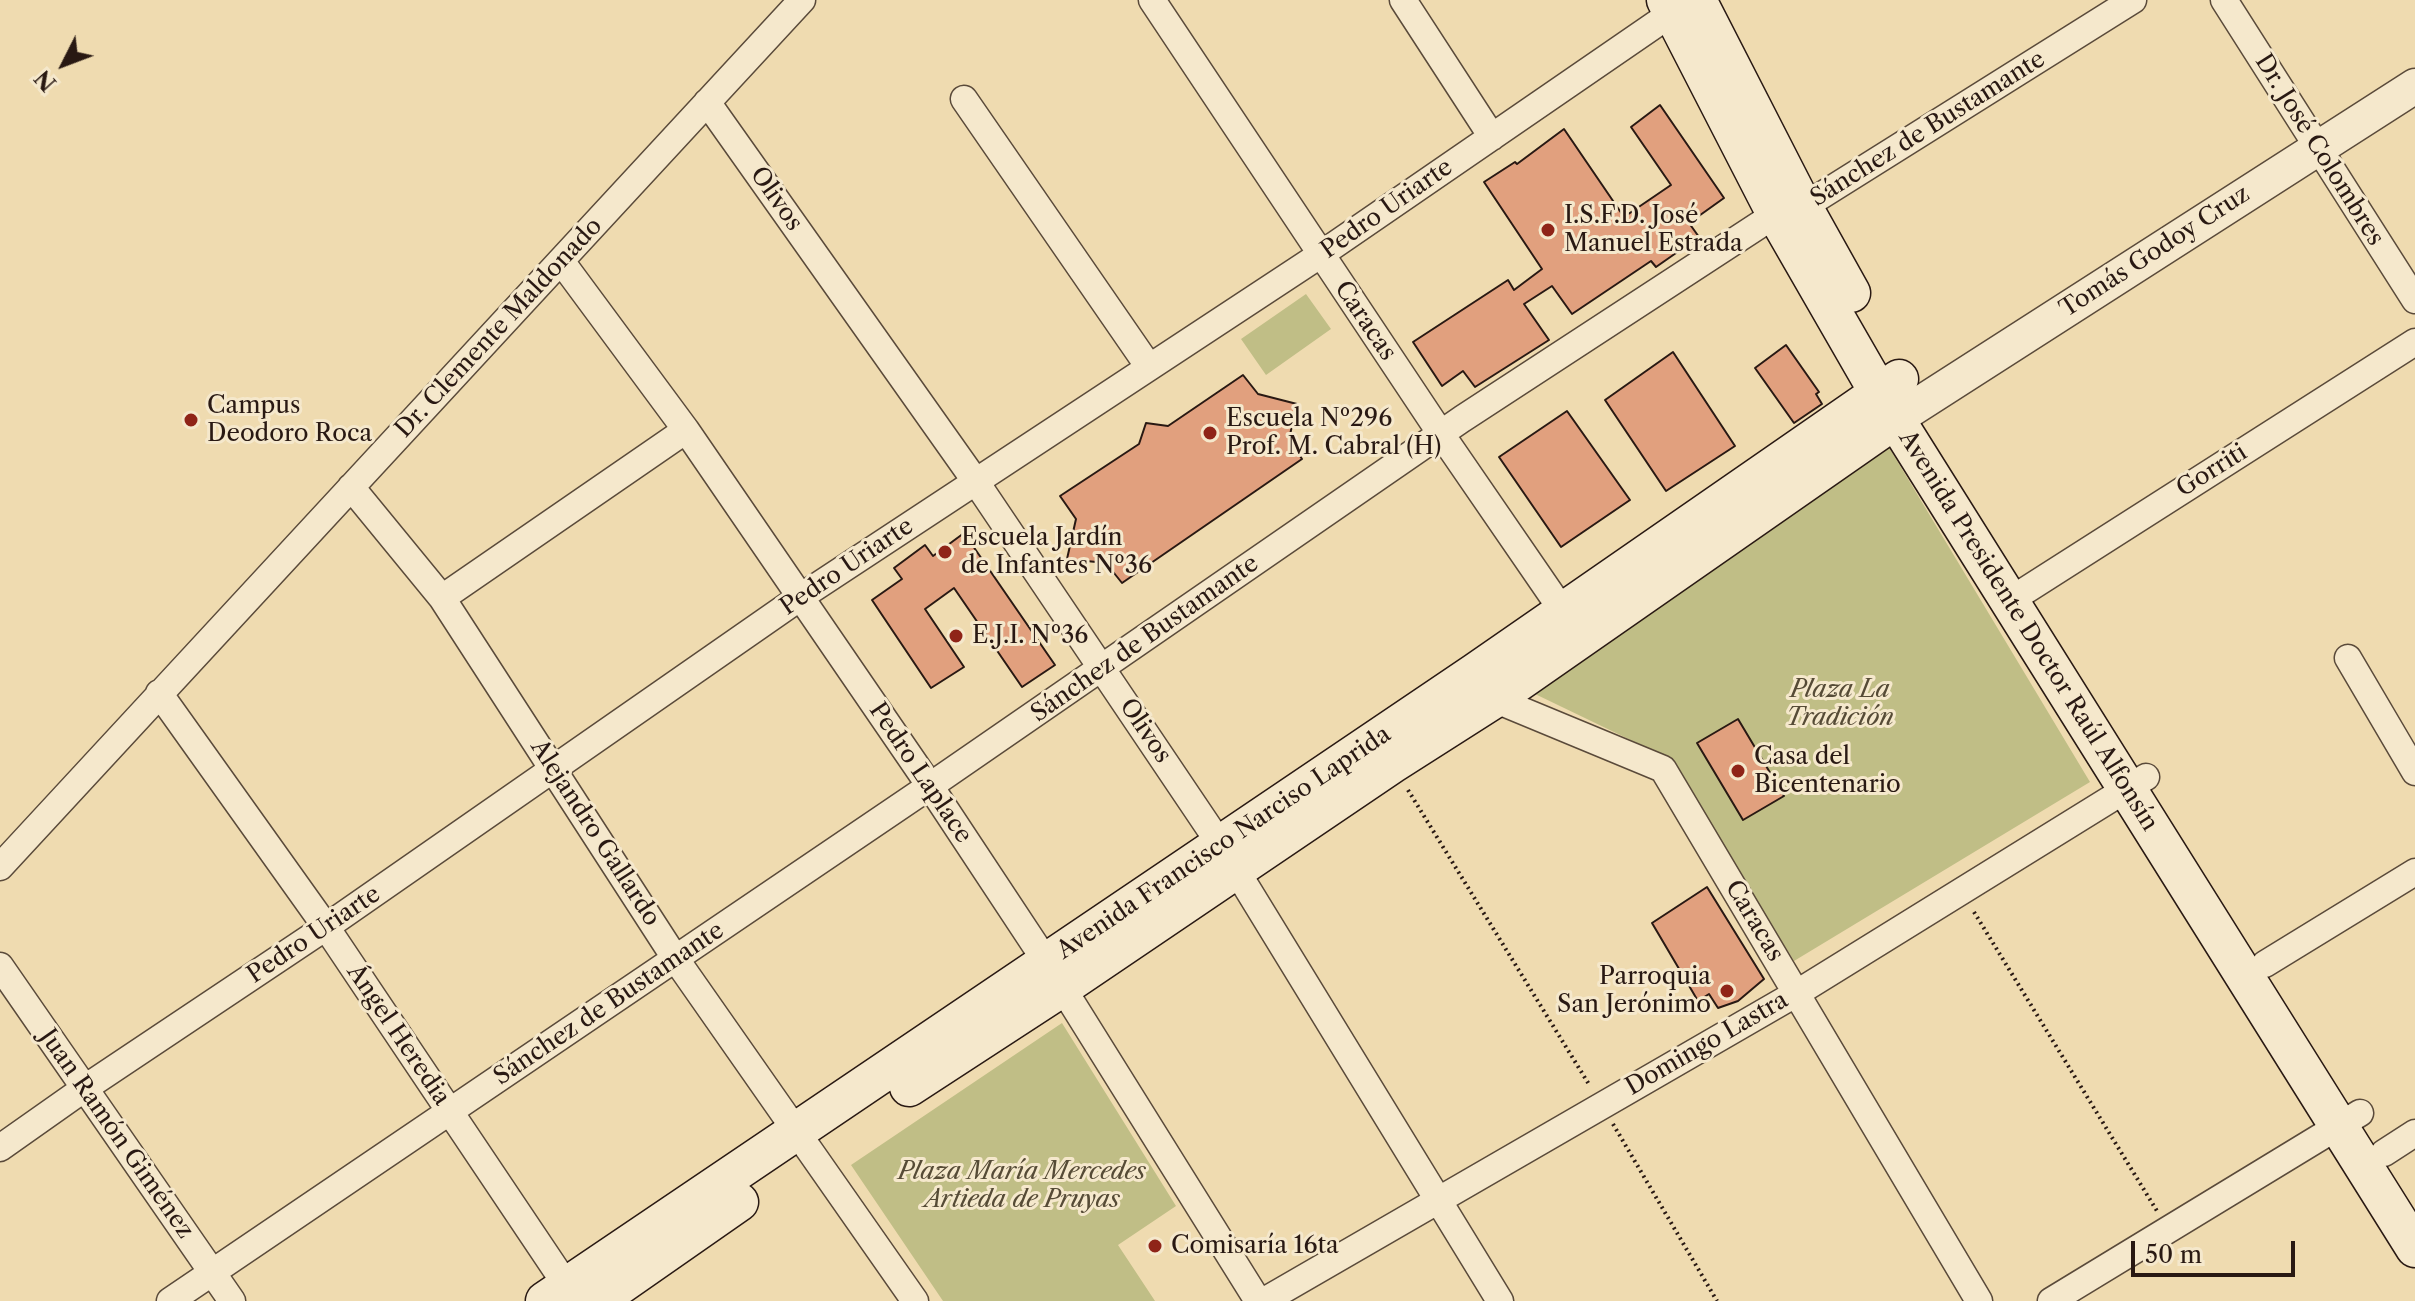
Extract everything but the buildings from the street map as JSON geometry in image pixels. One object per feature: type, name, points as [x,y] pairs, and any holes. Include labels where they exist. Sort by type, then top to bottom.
[{"type":"main road","name":"Avenida Presidente Doctor Raúl Alfonsín","points":[[1687,3],[1789,211],[1897,400],[2350,1120],[2400,1143],[2415,1203]]},
{"type":"main road","name":"Avenida Francisco Narciso Laprida","points":[[571,1297],[1485,686],[1897,400]]},
{"type":"main road","name":"Avenida Francisco Narciso Laprida","points":[[1228,857],[1392,764],[1485,686]]},
{"type":"main road","name":"Avenida Presidente Doctor Raúl Alfonsín","points":[[2136,784],[2265,964],[2415,1248]]},
{"type":"street","name":"Dr. Clemente Maldonado","points":[[0,867],[802,0]]},
{"type":"street","name":"Caracas","points":[[1152,0],[1320,255],[1572,624]]},
{"type":"street","name":"Sánchez de Bustamante","points":[[170,1301],[1103,668],[1441,434],[1789,211],[2133,0]]},
{"type":"street","name":"Dr. José Colombres","points":[[2224,0],[2415,300]]},
{"type":"street","points":[[1412,3],[1492,137]]},
{"type":"street","name":"Pedro Uriarte","points":[[0,1148],[326,927],[799,598],[1320,255],[1687,3]]},
{"type":"street","name":"Tomás Godoy Cruz","points":[[1897,400],[2415,86]]},
{"type":"street","points":[[964,99],[1149,367]]},
{"type":"street","name":"Olivos","points":[[707,102],[976,482],[1103,668],[1228,857],[1500,1301]]},
{"type":"street","name":"Pedro Laplace","points":[[561,261],[686,430],[930,786],[1261,1301]]},
{"type":"street","name":"Gorriti","points":[[2020,594],[2415,342]]},
{"type":"street","points":[[442,598],[686,430]]},
{"type":"street","name":"Alejandro Gallardo","points":[[351,487],[442,598],[675,958],[915,1301]]},
{"type":"street","points":[[2348,658],[2415,772]]},
{"type":"street","name":"Caracas","points":[[1485,686],[1663,769],[1979,1301]]},
{"type":"street","name":"Ángel Heredia","points":[[159,693],[326,927],[571,1297]]},
{"type":"street","name":"Domingo Lastra","points":[[1261,1301],[1797,993],[2136,784]]},
{"type":"street","points":[[2265,964],[2415,872]]},
{"type":"street","name":"Juan Ramón Giménez","points":[[0,966],[232,1301]]},
{"type":"street","points":[[2051,1301],[2350,1120]]},
{"type":"path","points":[[1392,764],[1601,1104],[1717,1301]]},
{"type":"path","points":[[1962,891],[2169,1231]]},
{"type":"green space","points":[[1306,294],[1331,329],[1266,375],[1241,339]]},
{"type":"green space","name":"Plaza La Tradición","points":[[1887,444],[2090,782],[1794,961],[1668,758],[1535,694]]},
{"type":"green space","name":"Plaza María Mercedes Artieda de Pruyas","points":[[1062,1023],[1176,1206],[1118,1245],[1155,1301],[943,1301],[851,1165]]},
{"type":"place","name":"I.S.F.D. José Manuel Estrada","points":[[1548,230]]},
{"type":"place","name":"Campus Deodoro Roca","points":[[191,420]]},
{"type":"place","name":"Escuela Nº296 Prof. M. Cabral (H)","points":[[1210,433]]},
{"type":"place","name":"Escuela Jardín de Infantes Nº36","points":[[945,552]]},
{"type":"place","name":"E.J.I. Nº36","points":[[956,636]]},
{"type":"place","name":"Casa del Bicentenario","points":[[1738,771]]},
{"type":"place","name":"Parroquia San Jerónimo","points":[[1727,991]]},
{"type":"place","name":"Comisaría 16ta","points":[[1155,1246]]}]
